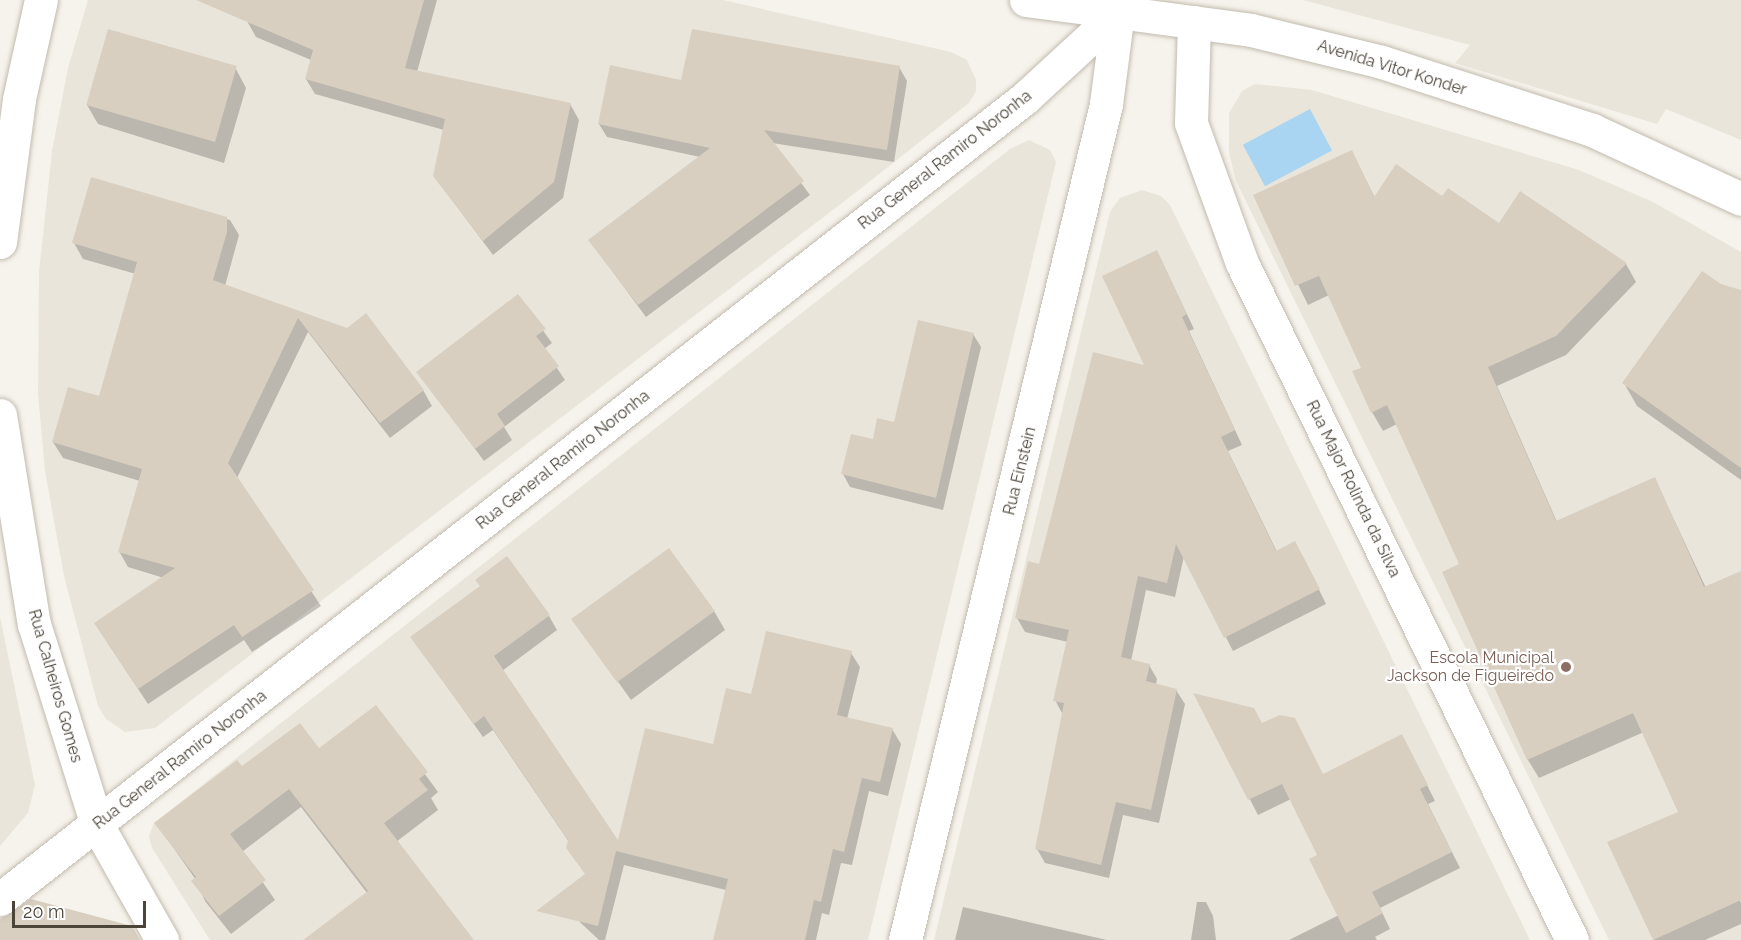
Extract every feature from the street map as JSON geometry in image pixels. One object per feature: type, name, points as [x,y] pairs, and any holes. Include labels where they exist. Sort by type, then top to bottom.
[{"type":"street","points":[[0,243],[19,99],[41,0]]},
{"type":"street","name":"Avenida Vitor Konder","points":[[1026,0],[1119,6],[1297,40],[1475,92],[1592,130],[1741,199]]},
{"type":"street","name":"Rua General Ramiro Noronha","points":[[0,899],[1026,97],[1119,6]]},
{"type":"street","name":"Rua Einstein","points":[[905,940],[1101,127],[1119,6]]},
{"type":"street","name":"Rua Major Rolinda da Silva","points":[[1194,22],[1191,123],[1242,263],[1572,940]]},
{"type":"street","name":"Rua Calheiros Gomes","points":[[0,415],[34,624],[97,825],[162,940]]},
{"type":"shaded area","points":[[88,0],[723,0],[951,52],[967,60],[976,80],[976,91],[969,103],[855,193],[155,728],[125,732],[106,719],[98,706],[64,576],[45,471],[38,394],[39,272],[52,151],[68,68]]},
{"type":"shaded area","points":[[1303,0],[1741,0],[1741,140],[1666,109],[1657,124],[1455,63],[1470,45]]},
{"type":"shaded area","points":[[1255,84],[1312,90],[1579,170],[1653,202],[1741,252],[1741,940],[1609,940],[1236,181],[1229,153],[1229,113],[1242,91]]},
{"type":"shaded area","points":[[1029,140],[1050,150],[1056,162],[868,940],[210,940],[152,848],[149,836],[154,823],[1010,149]]},
{"type":"shaded area","points":[[1142,190],[1161,196],[1170,205],[1530,940],[934,940],[1110,212],[1120,198]]},
{"type":"shaded area","points":[[0,617],[35,785],[28,813],[0,846]]},
{"type":"water","points":[[1310,109],[1332,150],[1265,186],[1243,145]]},
{"type":"building","points":[[196,0],[424,0],[405,68],[571,103],[554,182],[483,241],[433,176],[445,119],[305,79],[313,50]]},
{"type":"building","points":[[108,29],[237,66],[215,142],[86,105]]},
{"type":"building","points":[[692,29],[900,66],[887,150],[764,130],[804,181],[638,305],[588,240],[710,148],[598,124],[610,65],[681,80]]},
{"type":"building","points":[[1352,150],[1374,197],[1396,164],[1442,196],[1448,188],[1499,223],[1520,191],[1627,263],[1556,336],[1488,367],[1556,521],[1655,477],[1704,587],[1741,571],[1741,900],[1653,940],[1607,842],[1678,812],[1633,713],[1527,760],[1442,572],[1459,564],[1387,405],[1371,413],[1352,371],[1361,368],[1319,276],[1295,286],[1253,195]]},
{"type":"building","points":[[91,177],[227,217],[227,232],[213,280],[347,328],[366,313],[424,390],[380,423],[298,318],[228,463],[314,590],[242,637],[234,625],[138,689],[94,623],[175,568],[118,552],[142,469],[52,442],[68,387],[99,396],[137,262],[72,243]]},
{"type":"building","points":[[1157,250],[1187,314],[1182,317],[1235,430],[1221,437],[1276,551],[1295,541],[1320,589],[1224,638],[1176,544],[1167,583],[1138,576],[1121,657],[1150,664],[1146,681],[1177,689],[1151,810],[1116,802],[1101,865],[1035,849],[1064,703],[1053,701],[1069,630],[1015,618],[1028,561],[1039,564],[1093,352],[1144,365],[1102,276]]},
{"type":"building","points":[[1702,271],[1721,284],[1741,290],[1741,468],[1622,383]]},
{"type":"building","points":[[518,294],[546,329],[536,336],[559,366],[497,414],[505,426],[475,449],[416,372]]},
{"type":"building","points":[[918,320],[974,333],[936,498],[841,474],[851,434],[873,439],[877,418],[894,422]]},
{"type":"building","points":[[669,548],[715,611],[617,682],[571,619]]},
{"type":"building","points":[[507,556],[550,615],[494,656],[618,840],[645,728],[713,744],[726,688],[751,694],[766,631],[852,651],[837,715],[893,728],[880,782],[862,778],[844,852],[833,849],[821,902],[814,900],[805,940],[713,940],[728,879],[616,851],[598,926],[536,911],[585,874],[566,848],[568,840],[484,716],[474,724],[410,637],[480,586],[475,580]]},
{"type":"building","points":[[1193,693],[1254,708],[1262,723],[1280,715],[1295,718],[1323,774],[1402,734],[1428,785],[1420,789],[1452,852],[1372,892],[1383,913],[1346,933],[1309,859],[1317,855],[1282,784],[1248,800]]},
{"type":"building","points":[[376,705],[428,772],[419,779],[428,790],[384,823],[474,940],[303,940],[368,891],[289,789],[230,834],[266,880],[219,916],[191,881],[196,877],[154,823],[237,760],[242,766],[300,723],[319,748]]},
{"type":"building","points":[[31,899],[132,926],[140,940],[0,940],[0,919]]},
{"type":"place","name":"Escola Municipal Jackson de Figueiredo","points":[[1566,667]]}]
